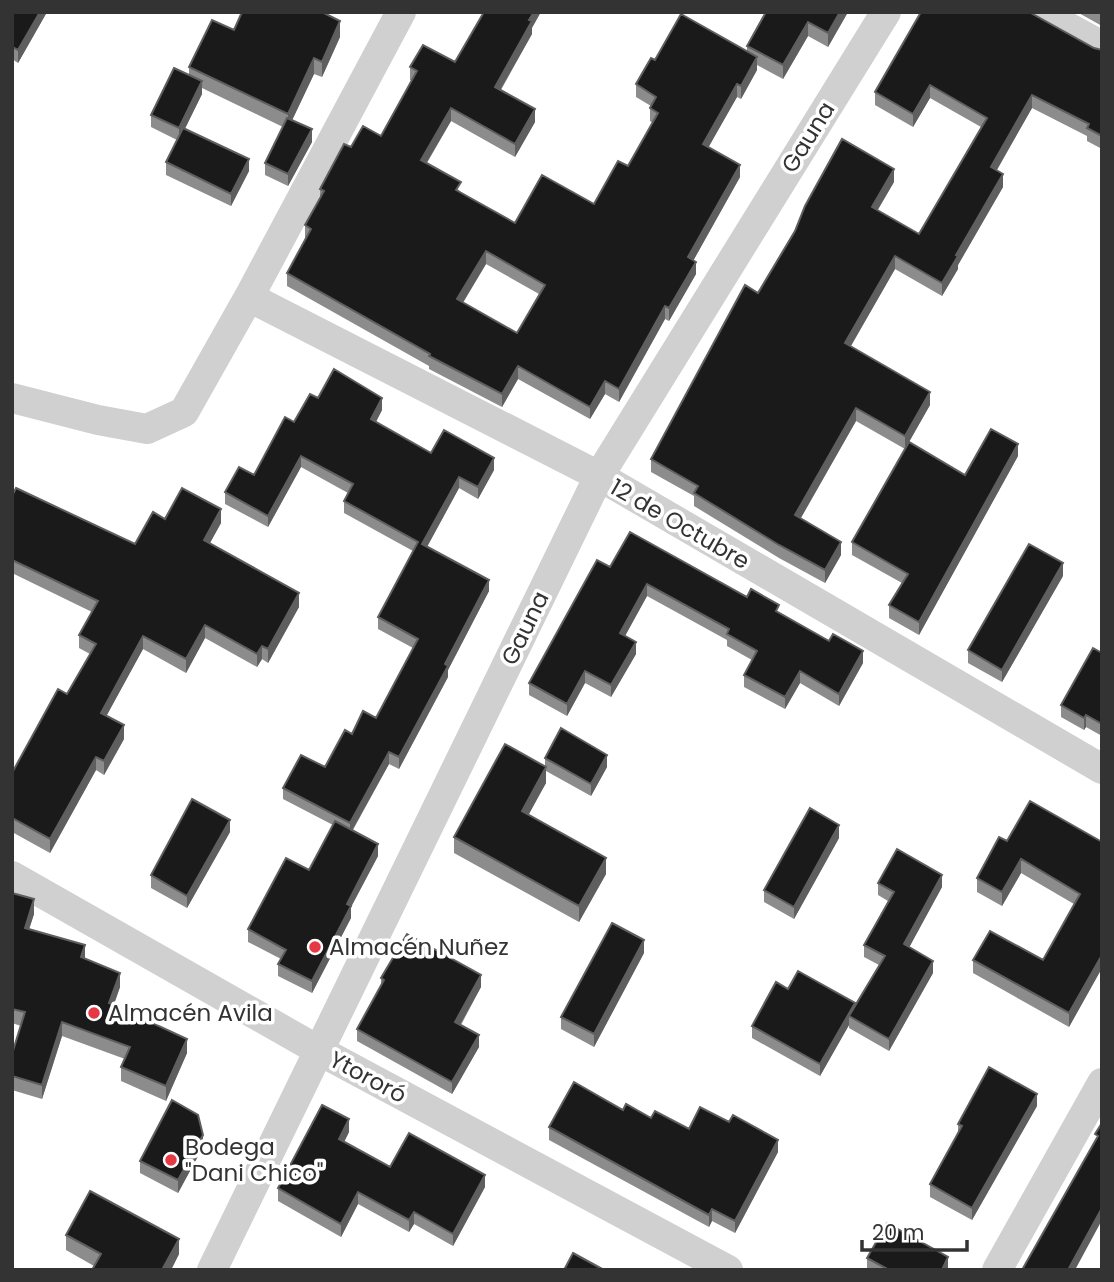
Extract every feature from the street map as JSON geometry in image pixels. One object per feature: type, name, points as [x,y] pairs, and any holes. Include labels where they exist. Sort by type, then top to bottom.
[{"type":"street","points":[[12,398],[146,429],[184,412],[249,297],[401,12]]},
{"type":"street","name":"Gauna","points":[[212,1270],[599,476],[886,12]]},
{"type":"street","points":[[1040,12],[1102,46]]},
{"type":"street","name":"12 de Octubre","points":[[249,297],[599,476],[1102,769]]},
{"type":"street","name":"Ytororó","points":[[12,876],[318,1050],[728,1270]]},
{"type":"street","points":[[997,1270],[1102,1083]]},
{"type":"building","points":[[12,12],[40,12],[18,50],[12,47]]},
{"type":"building","points":[[242,12],[322,12],[340,21],[322,62],[314,58],[288,114],[189,67],[212,20],[234,30]]},
{"type":"building","points":[[484,12],[534,12],[529,20],[532,21],[495,87],[535,109],[515,144],[451,108],[421,160],[461,182],[456,190],[515,223],[542,175],[594,204],[618,161],[628,166],[658,113],[650,108],[656,97],[636,84],[651,58],[655,60],[681,14],[757,57],[741,86],[737,84],[703,144],[740,165],[688,257],[696,262],[669,308],[665,306],[619,389],[605,381],[590,407],[518,366],[502,394],[429,356],[430,354],[287,273],[311,229],[305,225],[324,191],[320,189],[344,144],[351,147],[363,126],[381,136],[417,71],[410,67],[423,45],[455,62]],"holes":[[[486,251],[545,285],[517,333],[457,299]]]},
{"type":"building","points":[[766,12],[840,12],[828,33],[808,22],[783,65],[747,46]]},
{"type":"building","points":[[921,12],[1029,12],[1102,50],[1102,136],[1087,128],[1089,124],[1032,95],[991,167],[1003,174],[942,283],[895,256],[845,343],[930,392],[905,436],[856,408],[795,515],[841,542],[825,570],[694,493],[698,486],[651,459],[745,285],[758,293],[795,231],[805,206],[842,139],[894,169],[872,207],[919,234],[987,118],[930,85],[913,114],[875,92]]},
{"type":"building","points":[[174,68],[202,81],[179,128],[151,115]]},
{"type":"building","points":[[287,118],[312,129],[288,174],[265,163]]},
{"type":"building","points":[[183,128],[249,159],[231,194],[166,162]]},
{"type":"building","points":[[334,369],[382,398],[371,419],[431,453],[444,430],[494,458],[478,487],[459,477],[422,544],[489,580],[445,664],[448,666],[399,757],[389,752],[350,823],[283,788],[301,755],[325,767],[345,730],[352,734],[363,711],[376,718],[418,639],[378,617],[418,542],[344,501],[353,484],[301,456],[268,516],[225,492],[239,467],[254,475],[285,417],[294,422],[310,394],[318,398]]},
{"type":"building","points":[[991,429],[1018,444],[919,622],[889,605],[908,574],[852,542],[909,442],[965,475]]},
{"type":"building","points":[[16,488],[135,544],[153,512],[165,519],[182,488],[221,509],[204,540],[299,593],[268,649],[262,646],[257,654],[205,625],[186,659],[143,636],[101,713],[124,725],[104,761],[96,757],[50,839],[12,818],[12,773],[58,689],[67,694],[96,644],[79,635],[98,601],[12,560],[12,496]]},
{"type":"building","points":[[630,532],[747,597],[751,589],[779,605],[776,611],[829,641],[833,634],[863,651],[839,694],[800,671],[785,697],[744,675],[757,651],[727,634],[729,629],[647,584],[620,633],[636,642],[611,685],[585,671],[567,704],[529,683],[597,560],[610,567]]},
{"type":"building","points":[[1029,544],[1063,563],[1002,670],[968,650]]},
{"type":"building","points":[[1093,648],[1102,653],[1102,724],[1086,715],[1084,718],[1061,705]]},
{"type":"building","points":[[561,728],[607,755],[591,784],[545,758]]},
{"type":"building","points":[[505,744],[546,767],[522,811],[606,858],[579,906],[454,837]]},
{"type":"building","points":[[192,799],[230,820],[187,896],[151,875]]},
{"type":"building","points":[[1030,801],[1102,842],[1102,955],[1069,1013],[973,960],[990,931],[1043,960],[1080,894],[1021,859],[1002,892],[977,878],[999,837],[1007,841]]},
{"type":"building","points":[[810,808],[839,825],[794,907],[764,890]]},
{"type":"building","points":[[335,821],[378,844],[347,904],[351,906],[312,981],[278,964],[286,950],[248,929],[286,858],[309,870]]},
{"type":"building","points":[[897,849],[942,875],[904,944],[933,961],[889,1039],[849,1016],[885,956],[864,945],[894,892],[878,883]]},
{"type":"building","points":[[12,893],[34,899],[25,928],[85,945],[81,957],[120,973],[109,1003],[187,1039],[166,1086],[121,1067],[130,1047],[62,1022],[42,1085],[12,1076],[12,1054],[25,1012],[12,1009]]},
{"type":"building","points":[[612,923],[644,940],[594,1034],[561,1017]]},
{"type":"building","points":[[407,934],[481,975],[455,1022],[479,1035],[452,1082],[357,1029],[384,980],[381,978]]},
{"type":"building","points":[[798,971],[855,1003],[820,1064],[752,1026],[776,982],[788,989]]},
{"type":"building","points":[[989,1067],[1037,1094],[972,1208],[930,1184],[962,1126],[958,1124]]},
{"type":"building","points":[[574,1082],[623,1110],[626,1104],[651,1118],[655,1111],[689,1129],[700,1107],[729,1122],[733,1115],[778,1140],[735,1221],[712,1209],[709,1215],[549,1127]]},
{"type":"building","name":"Bodega \"Dani Chico\"","points":[[172,1100],[198,1115],[203,1135],[178,1180],[140,1161]]},
{"type":"building","points":[[322,1105],[349,1119],[339,1139],[390,1167],[409,1133],[485,1175],[453,1234],[414,1212],[409,1220],[358,1192],[341,1224],[278,1188]]},
{"type":"building","points":[[1102,1123],[1102,1208],[1068,1270],[1022,1270],[1098,1136],[1095,1134]]},
{"type":"building","points":[[90,1191],[179,1239],[162,1270],[92,1270],[101,1254],[66,1235]]},
{"type":"building","points":[[887,1223],[948,1257],[942,1270],[889,1270],[867,1258]]},
{"type":"building","points":[[573,1253],[604,1270],[564,1270]]},
{"type":"place","name":"Almacén Nuñez","points":[[315,947]]},
{"type":"place","name":"Almacén Avila","points":[[94,1013]]},
{"type":"place","name":"Bodega \"Dani Chico\"","points":[[171,1160]]}]
